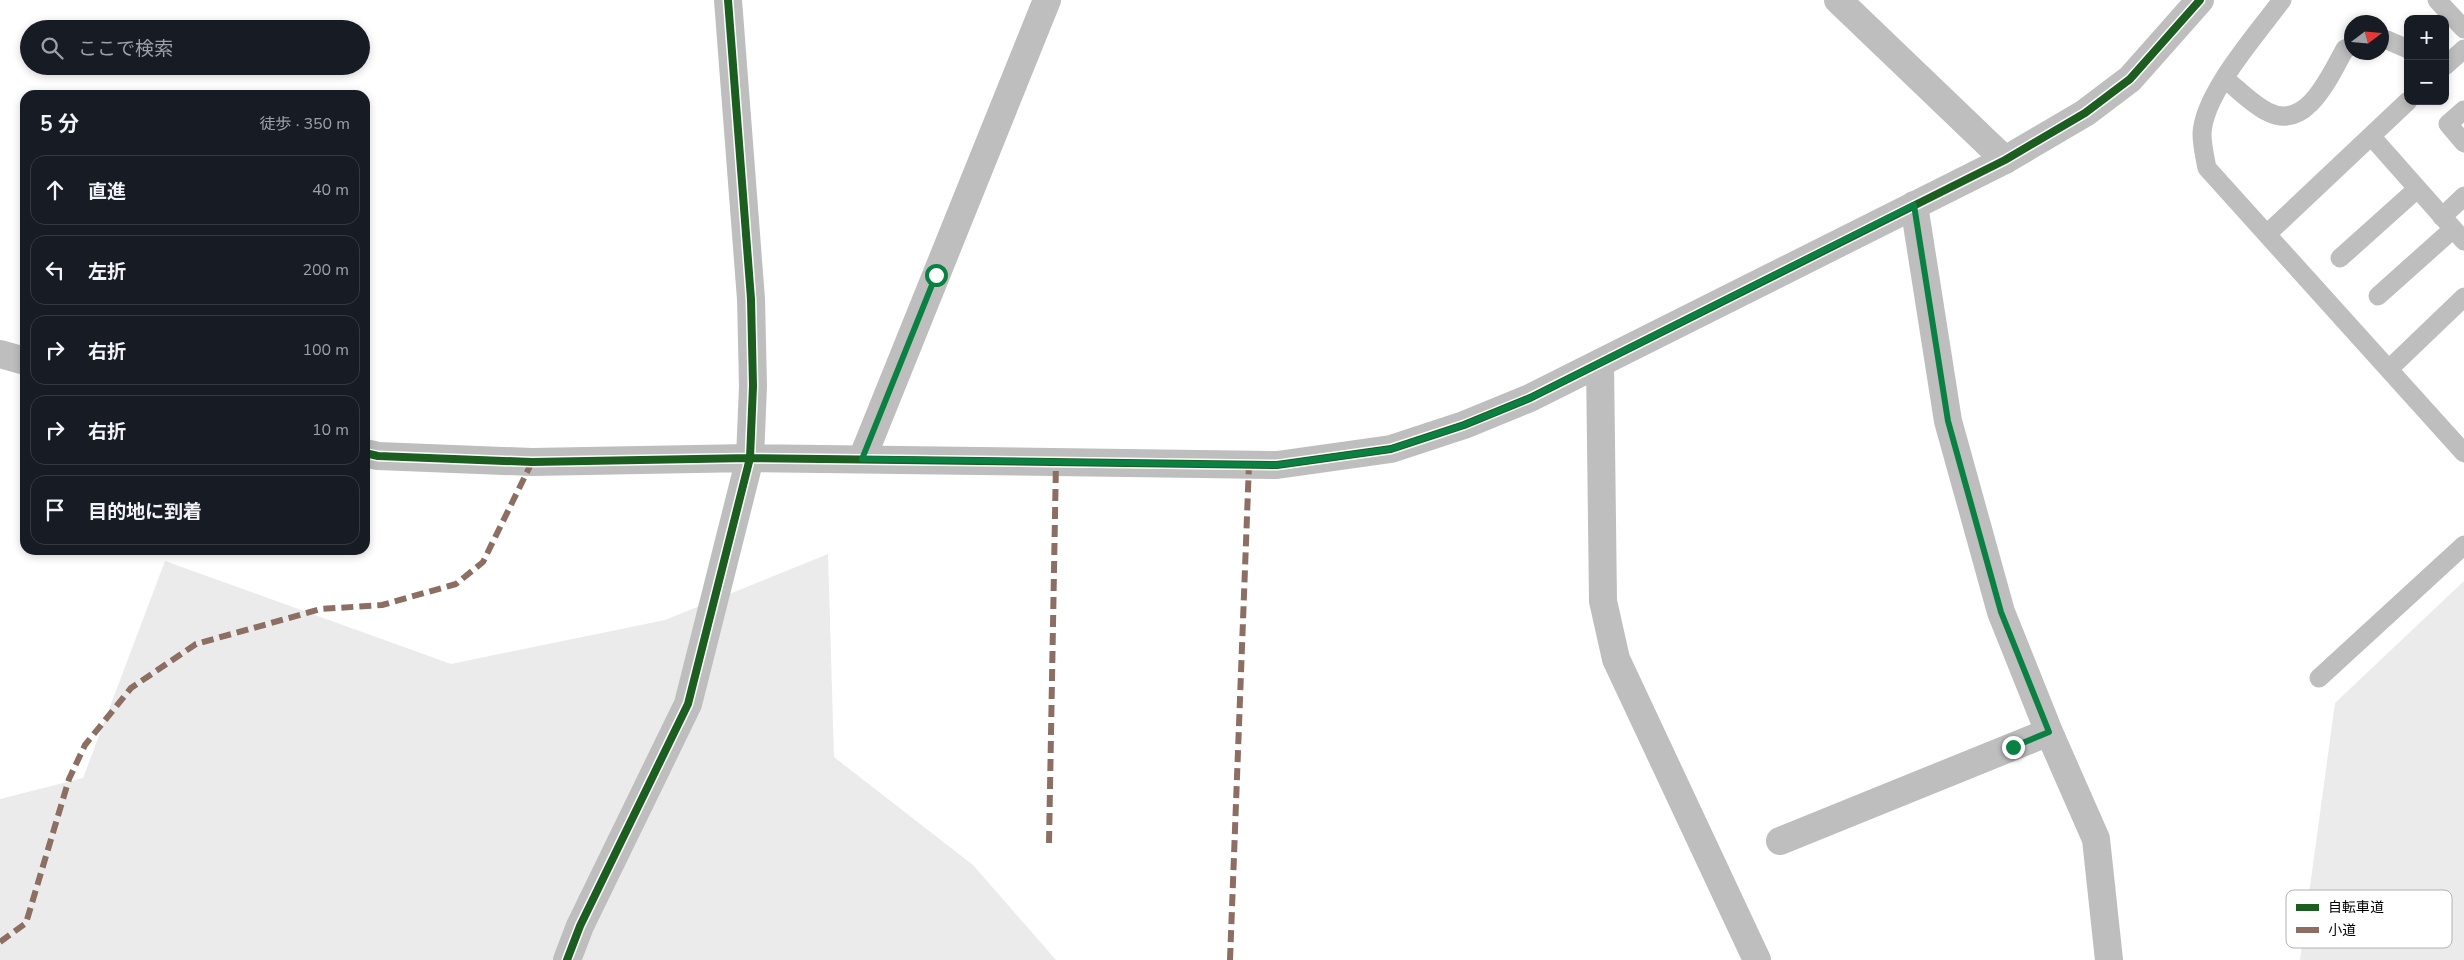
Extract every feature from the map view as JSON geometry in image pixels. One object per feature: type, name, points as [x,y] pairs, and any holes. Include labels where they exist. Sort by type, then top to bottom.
[{"type":"street","points":[[567,960],[580,926],[688,704],[750,458],[753,386],[751,299],[728,0]]},
{"type":"street","points":[[862,459],[1047,0]]},
{"type":"street","points":[[1838,0],[2005,160]]},
{"type":"street","points":[[370,454],[532,462],[750,458],[1277,465],[1338,458],[1391,449],[1464,425],[1530,398],[2005,160],[2085,113],[2130,78],[2200,0]]},
{"type":"street","points":[[1914,205],[1948,421],[2001,612],[2049,732],[2096,839],[2109,960]]},
{"type":"street","points":[[0,354],[20,360]]},
{"type":"street","points":[[1600,363],[1603,601],[1616,660],[1757,960]]},
{"type":"street","points":[[1780,841],[2049,732]]},
{"type":"lane","points":[[2282,0],[2210,102],[2202,134],[2207,168],[2464,453]]},
{"type":"lane","points":[[2437,0],[2464,29]]},
{"type":"lane","points":[[2389,41],[2404,47]]},
{"type":"lane","points":[[2449,62],[2464,49]]},
{"type":"lane","points":[[2225,79],[2268,112],[2284,116],[2299,112],[2314,101],[2344,51]]},
{"type":"lane","points":[[2267,234],[2404,105]]},
{"type":"lane","points":[[2464,110],[2448,124],[2464,143]]},
{"type":"lane","points":[[2371,136],[2453,229]]},
{"type":"lane","points":[[2340,258],[2417,189]]},
{"type":"lane","points":[[2378,296],[2453,229],[2464,196]]},
{"type":"lane","points":[[2389,369],[2464,297]]},
{"type":"lane","points":[[2319,678],[2464,544]]},
{"type":"shaded area","points":[[828,554],[834,757],[973,865],[1056,960],[0,960],[0,799],[83,778],[165,561],[451,664],[665,620]]},
{"type":"shaded area","points":[[2464,581],[2464,960],[2300,960],[2302,948],[2452,948],[2452,890],[2310,890],[2335,703]]},
{"type":"marked path","points":[[1049,843],[1056,461]]},
{"type":"marked path","points":[[0,942],[26,923],[69,779],[85,745],[131,688],[196,644],[321,609],[382,605],[456,584],[483,562],[532,462]]},
{"type":"marked path","points":[[1230,960],[1249,464]]},
{"type":"cycle path","points":[[567,960],[580,926],[688,704],[750,458],[753,386],[751,299],[728,0]]},
{"type":"cycle path","points":[[370,454],[532,462],[750,458],[1277,465],[1391,449],[1464,425],[1530,398],[2005,160],[2085,113],[2130,79],[2200,0]]},
{"type":"route","points":[[936,275],[862,459],[1277,465],[1338,458],[1391,449],[1464,425],[1530,398],[1914,205],[1948,421],[2001,612],[2049,732],[2013,747]]}]
